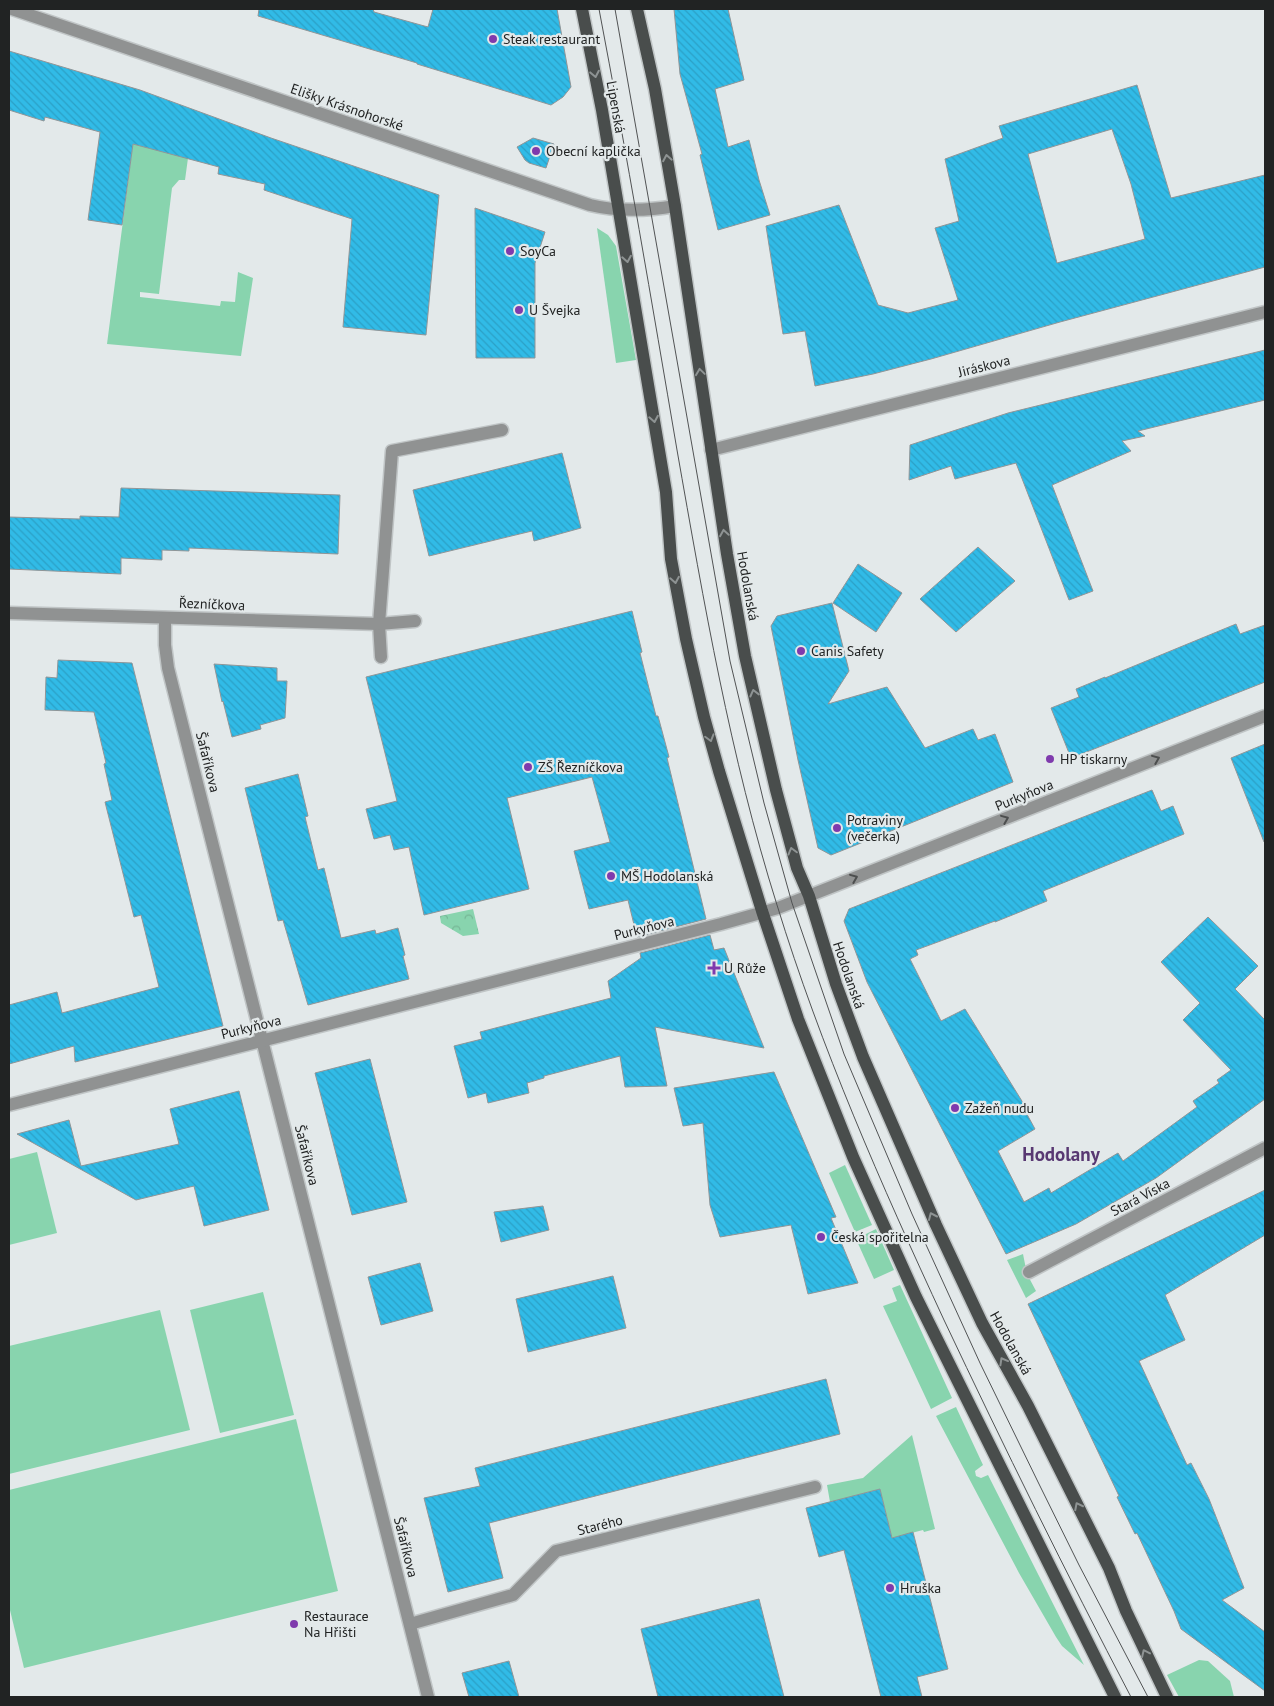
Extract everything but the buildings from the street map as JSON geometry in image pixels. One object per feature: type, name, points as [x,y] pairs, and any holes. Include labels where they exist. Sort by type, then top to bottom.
[{"type":"main road","name":"Lipenská","points":[[582,9],[602,110],[666,492],[671,559],[686,639],[719,771],[762,911],[798,1019],[853,1157],[912,1289],[1115,1697]]},
{"type":"main road","points":[[637,9],[655,89],[675,206]]},
{"type":"main road","name":"Hodolanská","points":[[675,206],[727,554],[745,656],[797,868],[809,896],[836,984],[863,1057],[936,1225],[982,1323],[1028,1406],[1109,1568],[1126,1611],[1167,1697]]},
{"type":"street","name":"Elišky Krásnohorské","points":[[12,9],[590,205],[618,211],[651,210],[675,206]]},
{"type":"street","name":"Jiráskova","points":[[711,450],[1265,312]]},
{"type":"street","points":[[381,657],[379,651],[379,624],[392,451],[502,430]]},
{"type":"street","name":"Řezníčkova","points":[[9,613],[379,624],[414,622]]},
{"type":"street","name":"Šafaříkova","points":[[166,618],[165,645],[168,668],[428,1697]]},
{"type":"street","name":"Purkyňova","points":[[9,1105],[721,924],[809,896],[1265,716]]},
{"type":"street","name":"Stará Víska","points":[[1029,1272],[1265,1148]]},
{"type":"street","name":"Starého","points":[[410,1624],[514,1595],[556,1551],[815,1487]]},
{"type":"green space","points":[[133,144],[188,158],[185,180],[179,180],[172,188],[159,294],[140,292],[140,297],[220,306],[221,301],[235,302],[238,272],[253,278],[241,356],[107,344]]},
{"type":"green space","points":[[597,228],[608,235],[616,246],[636,360],[616,363]]},
{"type":"green space","points":[[473,909],[479,934],[463,936],[441,923],[440,916]]},
{"type":"green space","points":[[37,1152],[57,1233],[9,1245],[9,1159]]},
{"type":"green space","points":[[845,1165],[872,1225],[855,1232],[829,1173]]},
{"type":"green space","points":[[876,1229],[894,1270],[874,1279],[856,1239]]},
{"type":"green space","points":[[1023,1254],[1027,1274],[1036,1291],[1026,1298],[1007,1260]]},
{"type":"green space","points":[[900,1285],[952,1398],[931,1409],[883,1306],[897,1301],[892,1288]]},
{"type":"green space","points":[[263,1292],[294,1415],[220,1433],[190,1310]]},
{"type":"green space","points":[[160,1310],[190,1430],[9,1474],[9,1346]]},
{"type":"green space","points":[[956,1407],[983,1465],[975,1471],[976,1476],[981,1478],[988,1475],[1084,1665],[1062,1646],[1056,1637],[1019,1573],[936,1416]]},
{"type":"green space","points":[[296,1419],[338,1591],[24,1668],[9,1606],[9,1490]]},
{"type":"green space","points":[[912,1435],[935,1529],[892,1538],[880,1489],[830,1502],[827,1485],[863,1478]]},
{"type":"green space","points":[[1199,1660],[1208,1661],[1230,1681],[1234,1697],[1179,1697],[1167,1675]]},
{"type":"tram line","points":[[599,9],[708,622],[745,793],[777,905],[813,1011],[875,1167],[944,1320],[1012,1462],[1131,1697]]},
{"type":"tram line","points":[[615,9],[730,661],[764,803],[792,903],[844,1054],[912,1214],[980,1363],[1039,1484],[1148,1697]]},
{"type":"place","name":"Steak restaurant","points":[[493,39]]},
{"type":"place","name":"Obecní kaplička","points":[[536,151]]},
{"type":"place","name":"SoyCa","points":[[510,251]]},
{"type":"place","name":"U Švejka","points":[[519,310]]},
{"type":"place","name":"Canis Safety","points":[[801,651]]},
{"type":"place","name":"HP tiskarny","points":[[1050,759]]},
{"type":"place","name":"ZŠ Řezníčkova","points":[[528,767]]},
{"type":"place","name":"Potraviny (večerka)","points":[[837,828]]},
{"type":"place","name":"MŠ Hodolanská","points":[[611,876]]},
{"type":"place","name":"U Růže","points":[[714,968]]},
{"type":"place","name":"Zažeň nudu","points":[[955,1108]]},
{"type":"place","name":"Česká spořitelna","points":[[821,1237]]},
{"type":"place","name":"Hruška","points":[[890,1588]]},
{"type":"place","name":"Restaurace Na Hřišti","points":[[294,1624]]},
{"type":"district","name":"Hodolany","points":[[1061,1154]]}]
